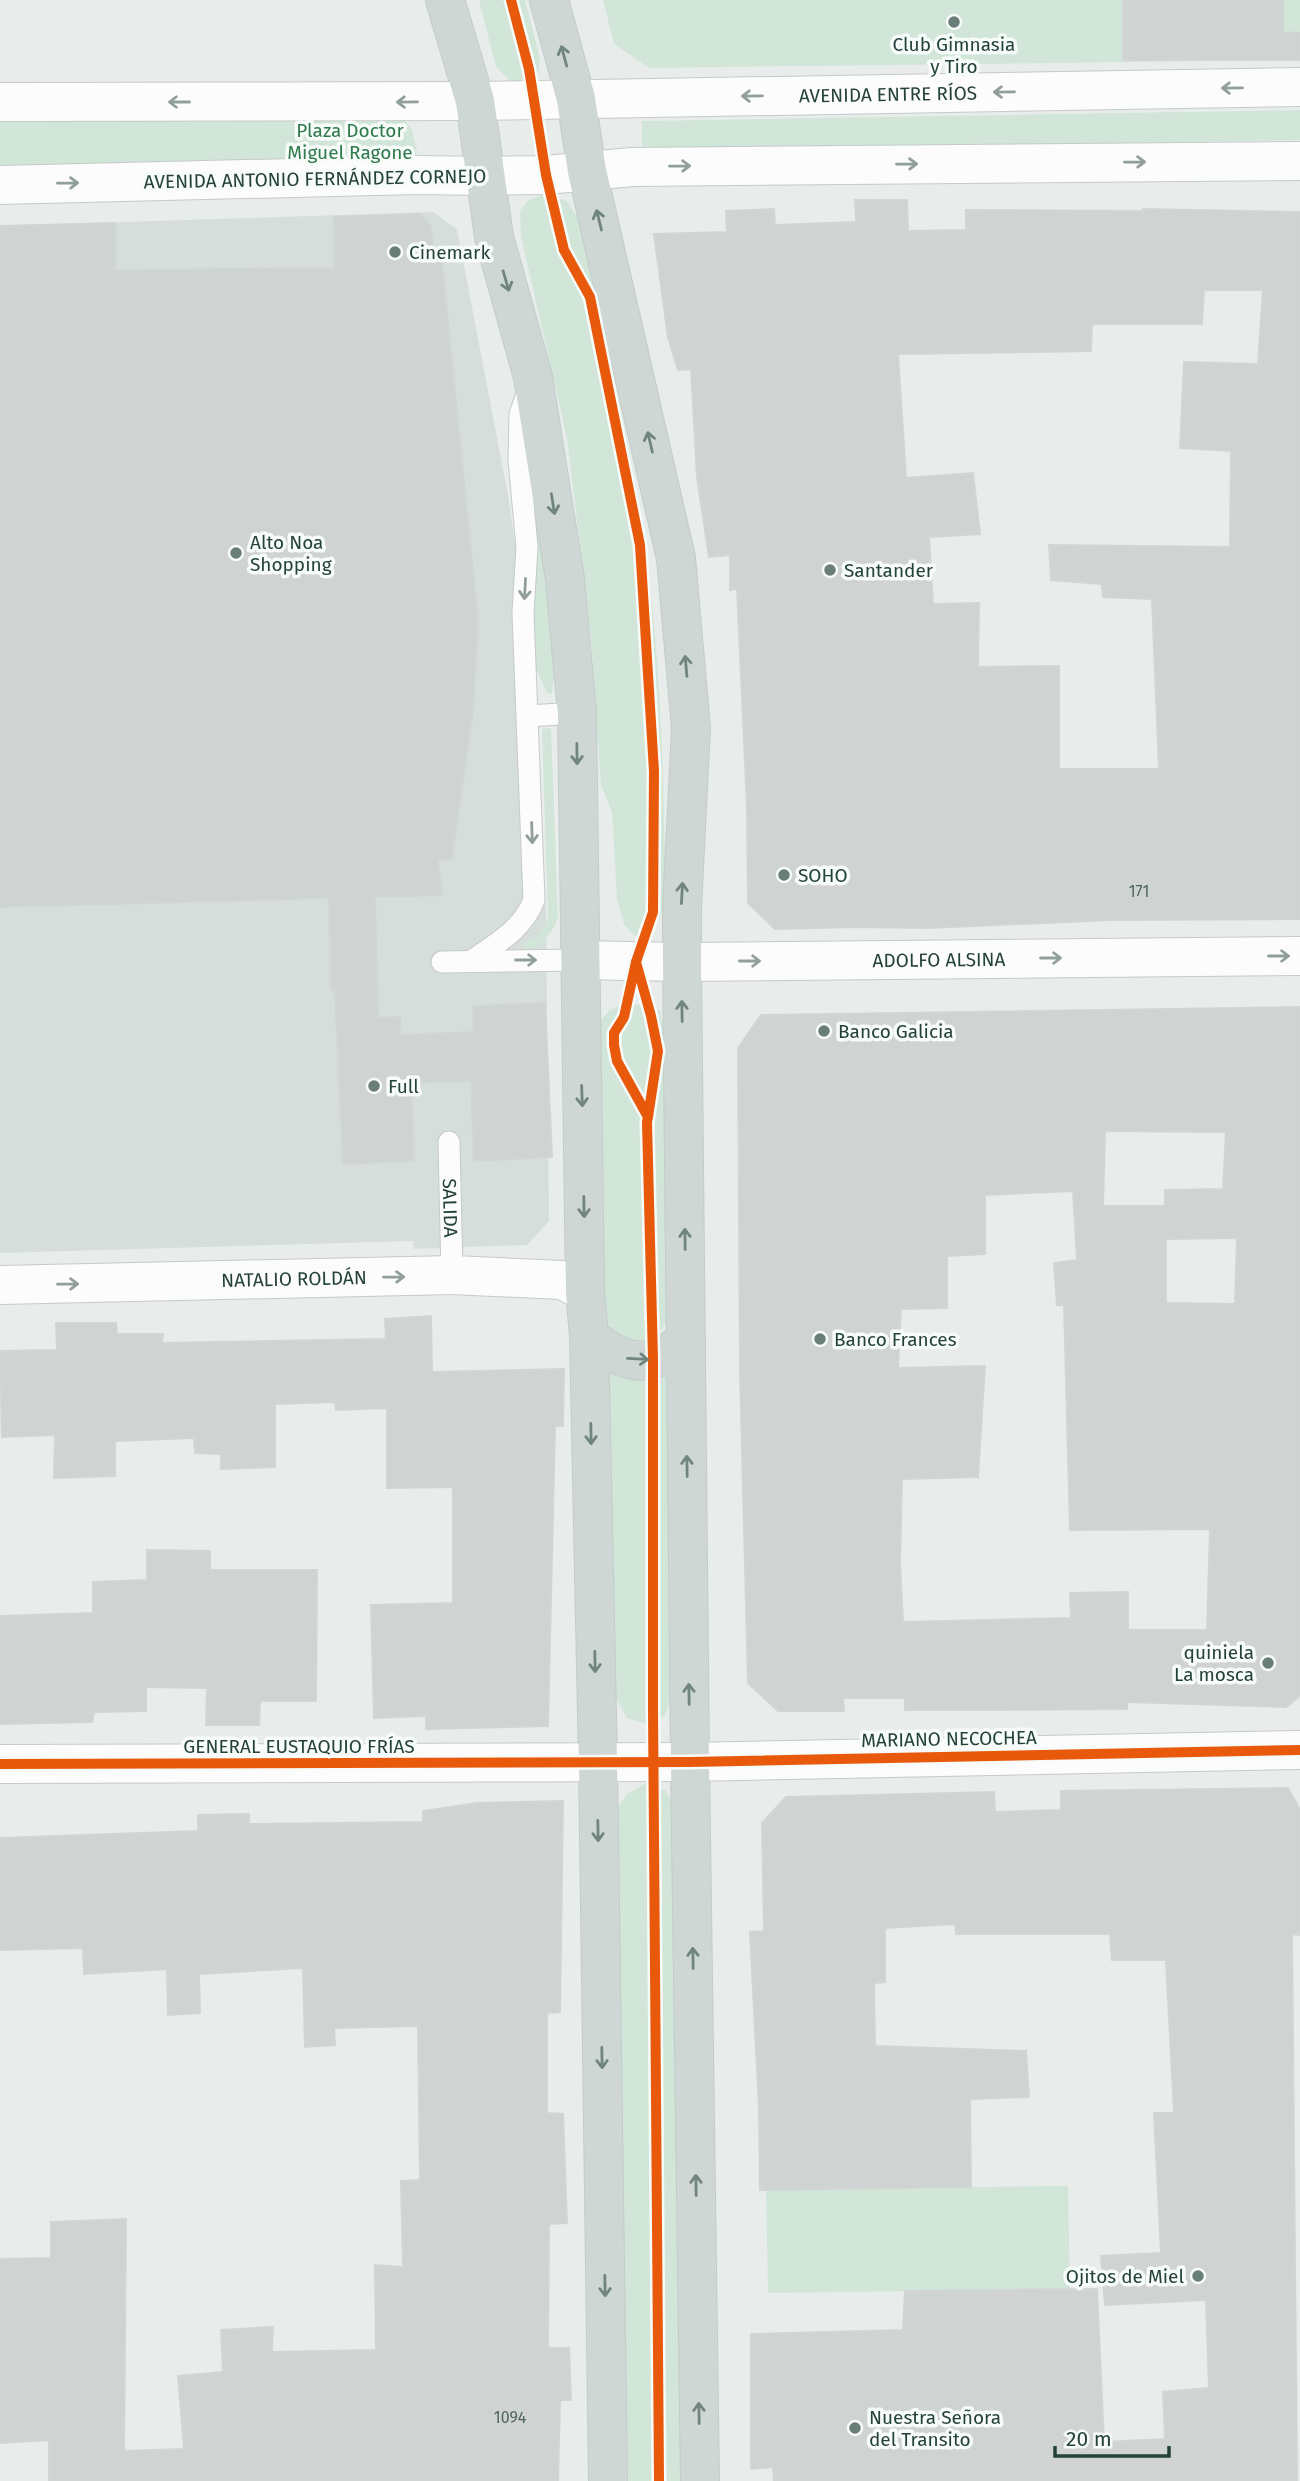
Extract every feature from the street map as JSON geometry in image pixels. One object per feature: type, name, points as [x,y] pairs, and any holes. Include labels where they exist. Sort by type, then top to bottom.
[{"type":"main road","points":[[445,0],[475,101],[494,237],[533,377],[565,579],[577,713],[585,1291],[589,1336],[598,1763],[608,2481]]},
{"type":"main road","points":[[549,0],[576,100],[587,171],[676,558],[691,728],[682,962],[700,2481]]},
{"type":"main road","points":[[589,1336],[618,1356],[639,1361],[661,1358],[674,1352],[686,1336]]},
{"type":"street","name":"AVENIDA ENTRE RÍOS","points":[[475,101],[1300,87]]},
{"type":"street","points":[[0,102],[475,101]]},
{"type":"street","points":[[587,171],[632,167],[1300,161]]},
{"type":"street","name":"AVENIDA ANTONIO FERNÁNDEZ CORNEJO","points":[[0,185],[405,175],[545,175],[587,171]]},
{"type":"street","name":"ADOLFO ALSINA","points":[[579,960],[682,962],[1300,956]]},
{"type":"street","name":"NATALIO ROLDÁN","points":[[0,1285],[452,1275],[562,1280],[585,1291]]},
{"type":"street","name":"MARIANO NECOCHEA","points":[[598,1763],[1300,1750]]},
{"type":"street","name":"GENERAL EUSTAQUIO FRÍAS","points":[[0,1764],[598,1763]]},
{"type":"lane","points":[[473,960],[518,927],[529,913],[534,900],[523,613],[527,547],[519,460],[520,414],[533,377]]},
{"type":"lane","points":[[528,716],[577,713]]},
{"type":"lane","points":[[442,962],[579,960]]},
{"type":"lane","name":"SALIDA","points":[[449,1142],[452,1275]]},
{"type":"shaded area","name":"Alto Noa Shopping","points":[[433,212],[457,229],[508,495],[521,585],[546,910],[549,1221],[527,1245],[414,1249],[413,1241],[0,1253],[0,226]]},
{"type":"green space","points":[[479,0],[525,0],[540,58],[538,78],[511,82],[496,67]]},
{"type":"green space","name":"Club Gimnasia y Tiro","points":[[603,0],[1300,0],[1300,60],[649,68],[614,44]]},
{"type":"green space","points":[[1300,110],[1300,140],[642,151],[642,121]]},
{"type":"green space","name":"Plaza Doctor Miguel Ragone","points":[[399,113],[412,129],[417,152],[407,168],[0,172],[0,118]]},
{"type":"green space","points":[[545,194],[567,201],[579,220],[626,434],[646,553],[659,686],[666,879],[660,918],[651,930],[639,936],[635,936],[624,924],[617,899],[612,812],[601,785],[591,638],[567,438],[521,236],[520,211],[528,200]]},
{"type":"green space","points":[[536,485],[555,666],[552,694],[547,693],[532,661],[532,486]]},
{"type":"green space","points":[[551,728],[558,918],[546,939],[524,950],[523,943],[539,934],[548,918],[542,729]]},
{"type":"green space","points":[[627,1002],[660,1010],[663,1026],[668,1320],[656,1335],[645,1342],[613,1335],[604,1315],[597,1024],[610,1010]]},
{"type":"green space","points":[[670,1363],[673,1695],[664,1716],[646,1724],[627,1718],[616,1698],[609,1365]]},
{"type":"green space","points":[[645,1784],[665,1790],[677,1809],[689,2481],[627,2481],[616,1811],[627,1794]]},
{"type":"green space","points":[[1068,2186],[1070,2289],[768,2293],[766,2189]]},
{"type":"building","points":[[1123,0],[1283,0],[1283,32],[1300,33],[1300,60],[1123,60]]},
{"type":"building","points":[[855,200],[907,200],[908,231],[966,230],[966,210],[1300,212],[1300,919],[1111,920],[927,928],[775,929],[748,903],[747,806],[737,589],[730,590],[730,555],[709,557],[697,477],[691,369],[678,370],[668,337],[654,234],[727,232],[726,211],[774,209],[775,225],[856,222]],"holes":[[[1204,290],[1263,290],[1258,364],[1184,362],[1180,448],[1231,451],[1230,547],[1049,545],[1051,580],[1102,584],[1103,597],[1152,599],[1159,769],[1059,769],[1059,666],[978,667],[979,603],[933,604],[929,537],[980,534],[973,473],[906,478],[898,354],[1091,351],[1092,324],[1202,324]]]},
{"type":"building","name":"Alto Noa Shopping","points":[[420,214],[430,225],[435,260],[442,262],[478,621],[473,710],[452,858],[438,860],[442,895],[375,897],[378,1018],[400,1017],[401,1035],[474,1032],[473,1006],[545,1003],[552,1157],[474,1161],[471,1081],[411,1083],[414,1161],[343,1164],[335,990],[331,990],[329,898],[0,907],[0,226],[115,223],[115,270],[335,268],[334,217]]},
{"type":"building","points":[[1300,1007],[1300,1696],[1286,1707],[1127,1702],[1127,1709],[905,1710],[905,1698],[843,1698],[844,1711],[778,1711],[748,1683],[740,1371],[738,1048],[761,1015]],"holes":[[[1105,1131],[1226,1132],[1223,1189],[1165,1190],[1165,1206],[1103,1206]],[[1073,1191],[1077,1260],[1054,1263],[1057,1305],[1064,1305],[1070,1530],[1210,1529],[1207,1630],[1128,1630],[1128,1592],[1070,1593],[1071,1618],[903,1622],[900,1562],[902,1479],[978,1477],[985,1366],[898,1368],[901,1309],[947,1308],[947,1256],[985,1254],[985,1195]],[[1237,1238],[1235,1304],[1166,1303],[1166,1239]]]},
{"type":"building","points":[[431,1316],[432,1372],[564,1369],[563,1426],[555,1426],[548,1726],[426,1729],[426,1716],[374,1718],[371,1605],[453,1603],[453,1487],[387,1488],[387,1408],[336,1410],[335,1402],[275,1404],[275,1467],[221,1469],[221,1454],[195,1453],[194,1438],[115,1441],[115,1476],[54,1478],[55,1435],[2,1437],[0,1351],[57,1350],[56,1323],[116,1323],[117,1334],[163,1334],[162,1343],[386,1339],[385,1319]]},
{"type":"building","points":[[147,1550],[210,1551],[210,1570],[317,1570],[316,1701],[260,1701],[259,1725],[206,1725],[207,1688],[146,1687],[146,1711],[94,1712],[92,1722],[0,1724],[0,1616],[93,1613],[93,1582],[147,1580]]},
{"type":"building","points":[[1288,1788],[1300,1810],[1300,1935],[1292,1934],[1297,2481],[774,2481],[773,2467],[751,2469],[751,2334],[903,2330],[905,2291],[1097,2289],[1104,2442],[1165,2439],[1163,2392],[1209,2388],[1206,2300],[1105,2305],[1101,2256],[1161,2253],[1154,2113],[1174,2113],[1166,1960],[1112,1960],[1110,1934],[956,1934],[955,1924],[885,1928],[885,1982],[874,1983],[875,2046],[1026,2051],[1029,2097],[970,2099],[971,2187],[760,2190],[759,2108],[750,1932],[764,1931],[762,1823],[786,1797],[994,1792],[995,1812],[1061,1810],[1061,1791]]},
{"type":"building","points":[[563,1801],[560,2012],[547,2013],[547,2113],[563,2114],[567,2223],[549,2224],[548,2348],[569,2348],[571,2400],[560,2400],[558,2481],[49,2481],[49,2440],[0,2443],[0,2259],[51,2258],[51,2222],[126,2219],[124,2451],[184,2449],[178,2376],[223,2372],[221,2330],[273,2327],[272,2352],[376,2350],[375,2265],[403,2267],[401,2181],[420,2180],[418,2026],[334,2028],[335,2045],[305,2047],[303,1968],[199,1974],[200,2013],[168,2015],[167,1969],[84,1974],[83,1948],[0,1950],[0,1838],[198,1831],[198,1815],[249,1814],[249,1824],[423,1822],[423,1811],[477,1803]]},
{"type":"cycle path","points":[[511,0],[529,69],[546,175],[564,250],[590,297],[640,545],[654,771],[653,912],[636,962]]},
{"type":"cycle path","points":[[648,1117],[617,1061],[614,1045],[614,1033],[624,1017],[636,962],[658,1051],[648,1117],[647,1122],[653,1359],[659,2481]]},
{"type":"cycle path","points":[[0,1764],[690,1762],[1300,1750]]},
{"type":"place","name":"Club Gimnasia y Tiro","points":[[954,22]]},
{"type":"place","name":"Cinemark","points":[[395,252]]},
{"type":"place","name":"Alto Noa Shopping","points":[[236,553]]},
{"type":"place","name":"Santander","points":[[830,570]]},
{"type":"place","name":"SOHO","points":[[784,875]]},
{"type":"place","name":"Banco Galicia","points":[[824,1031]]},
{"type":"place","name":"Full","points":[[374,1086]]},
{"type":"place","name":"Banco Frances","points":[[820,1339]]},
{"type":"place","name":"quiniela La mosca","points":[[1268,1663]]},
{"type":"place","name":"Ojitos de Miel","points":[[1198,2276]]},
{"type":"place","name":"Nuestra Señora del Transito","points":[[855,2428]]}]
